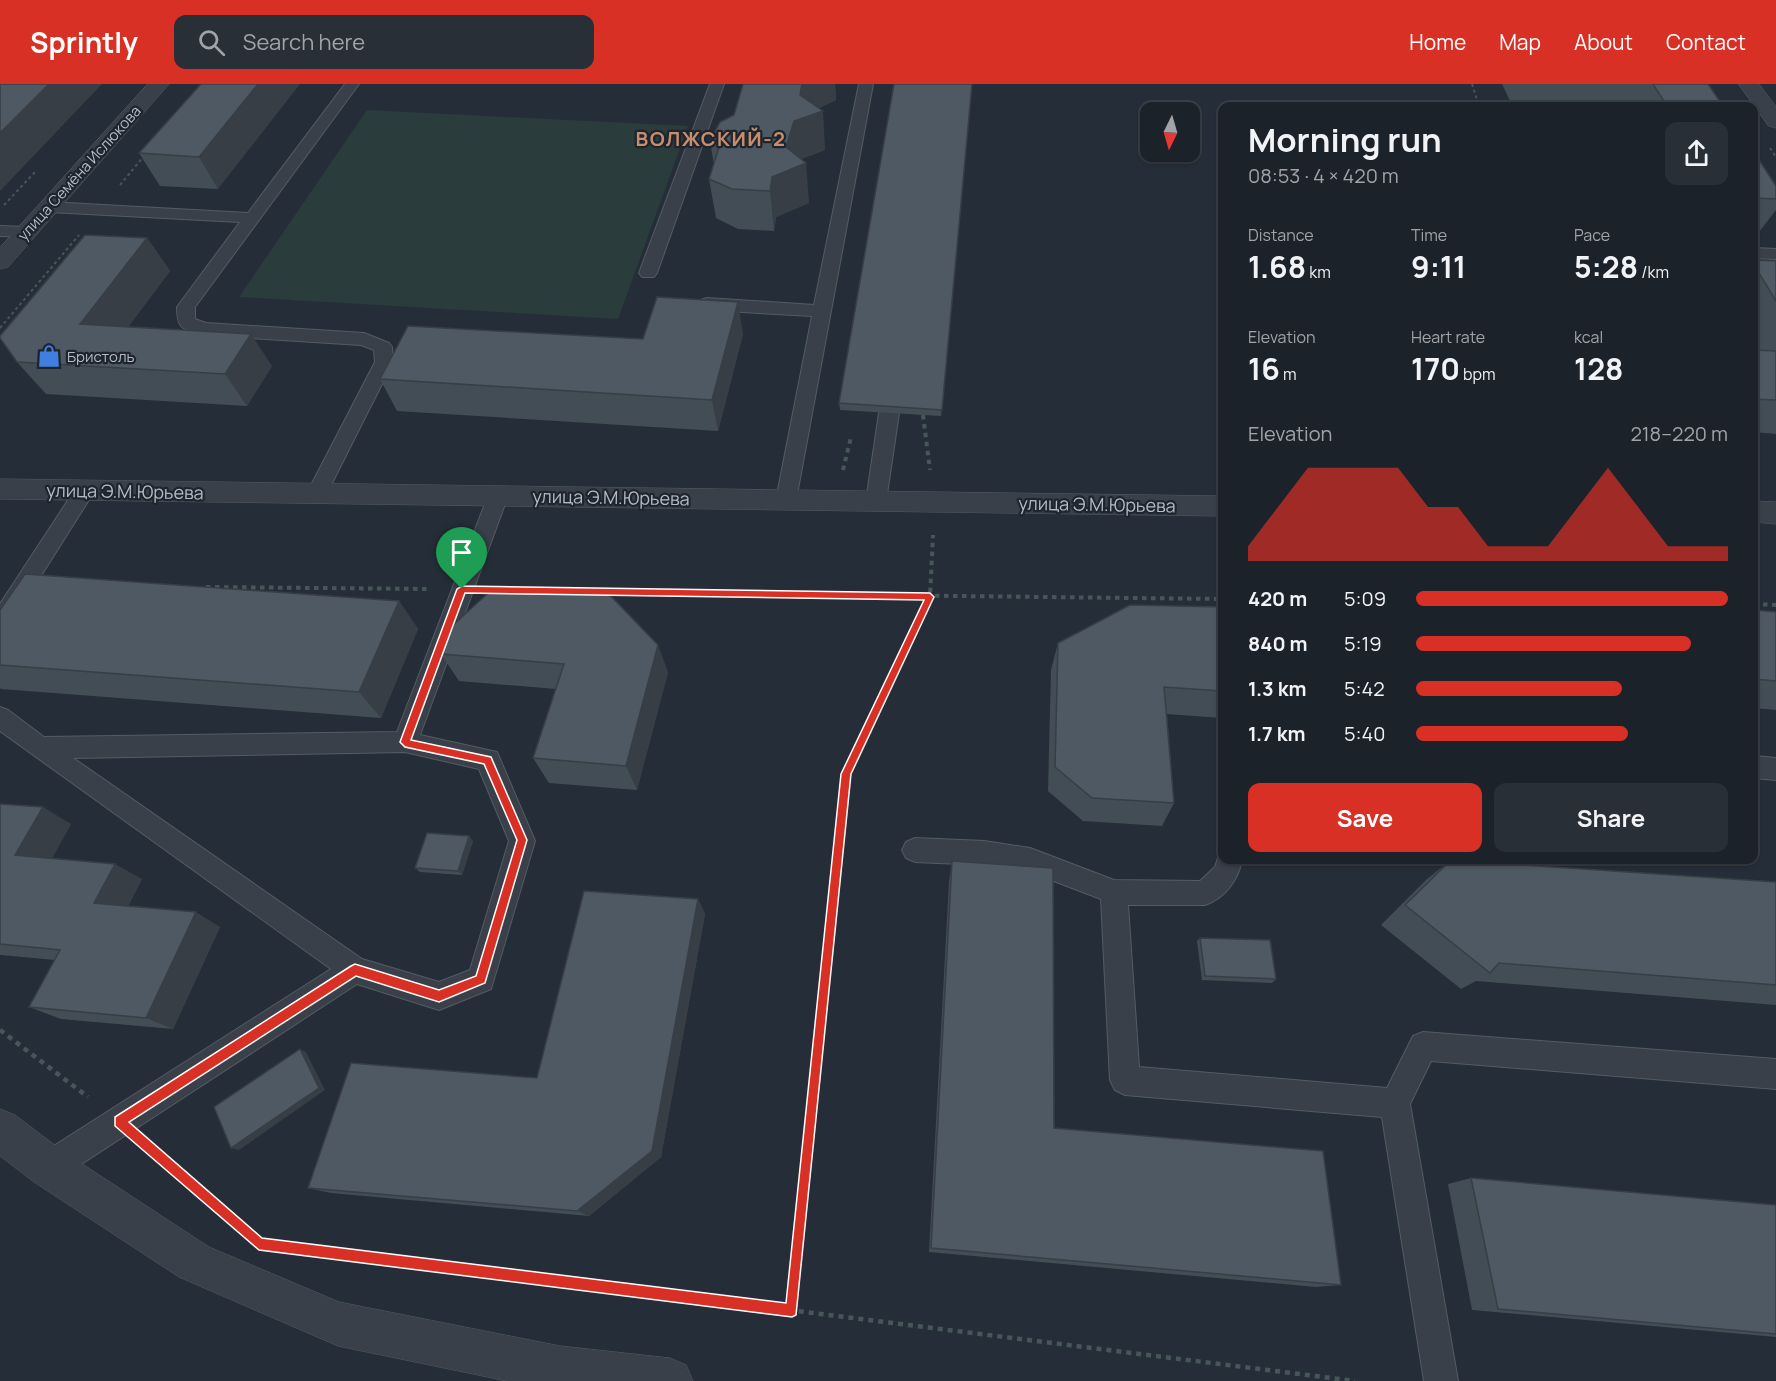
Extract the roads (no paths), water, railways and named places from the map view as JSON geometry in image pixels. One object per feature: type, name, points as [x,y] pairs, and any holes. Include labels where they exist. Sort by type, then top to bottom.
[{"type":"street","name":"улица Семёна Ислюкова","points":[[0,262],[159,84]]},
{"type":"street","points":[[1749,84],[1776,122]]},
{"type":"street","name":"улица Э.М.Юрьева","points":[[0,489],[1218,506]]},
{"type":"street","points":[[1758,513],[1776,513]]},
{"type":"street","points":[[0,1130],[49,1167],[194,1262],[338,1324],[560,1369],[670,1381]]},
{"type":"lane","points":[[317,494],[384,362],[383,347],[364,339],[204,329],[186,322],[186,307],[352,84]]},
{"type":"lane","points":[[648,273],[717,84]]},
{"type":"lane","points":[[786,500],[866,84]]},
{"type":"lane","points":[[49,207],[252,218]]},
{"type":"lane","points":[[0,231],[27,232]]},
{"type":"lane","points":[[1758,253],[1776,254]]},
{"type":"lane","points":[[694,303],[822,311]]},
{"type":"lane","points":[[876,501],[889,413]]},
{"type":"lane","points":[[0,622],[85,490]]},
{"type":"lane","points":[[405,742],[498,496]]},
{"type":"lane","points":[[0,717],[40,748],[355,970],[439,996],[481,979],[522,840],[488,760],[405,742],[40,748]]},
{"type":"lane","points":[[1758,767],[1776,769]]},
{"type":"lane","points":[[915,850],[984,853],[1030,860],[1114,892],[1205,892],[1226,873],[1228,864]]},
{"type":"lane","points":[[1114,892],[1125,1080],[1395,1103]]},
{"type":"lane","points":[[49,1167],[355,970]]},
{"type":"lane","points":[[1441,1381],[1395,1103],[1423,1046],[1776,1074]]},
{"type":"place","name":"Бристоль","points":[[49,356]]},
{"type":"district","name":"ВОЛЖСКИЙ-2","points":[[711,138]]}]
